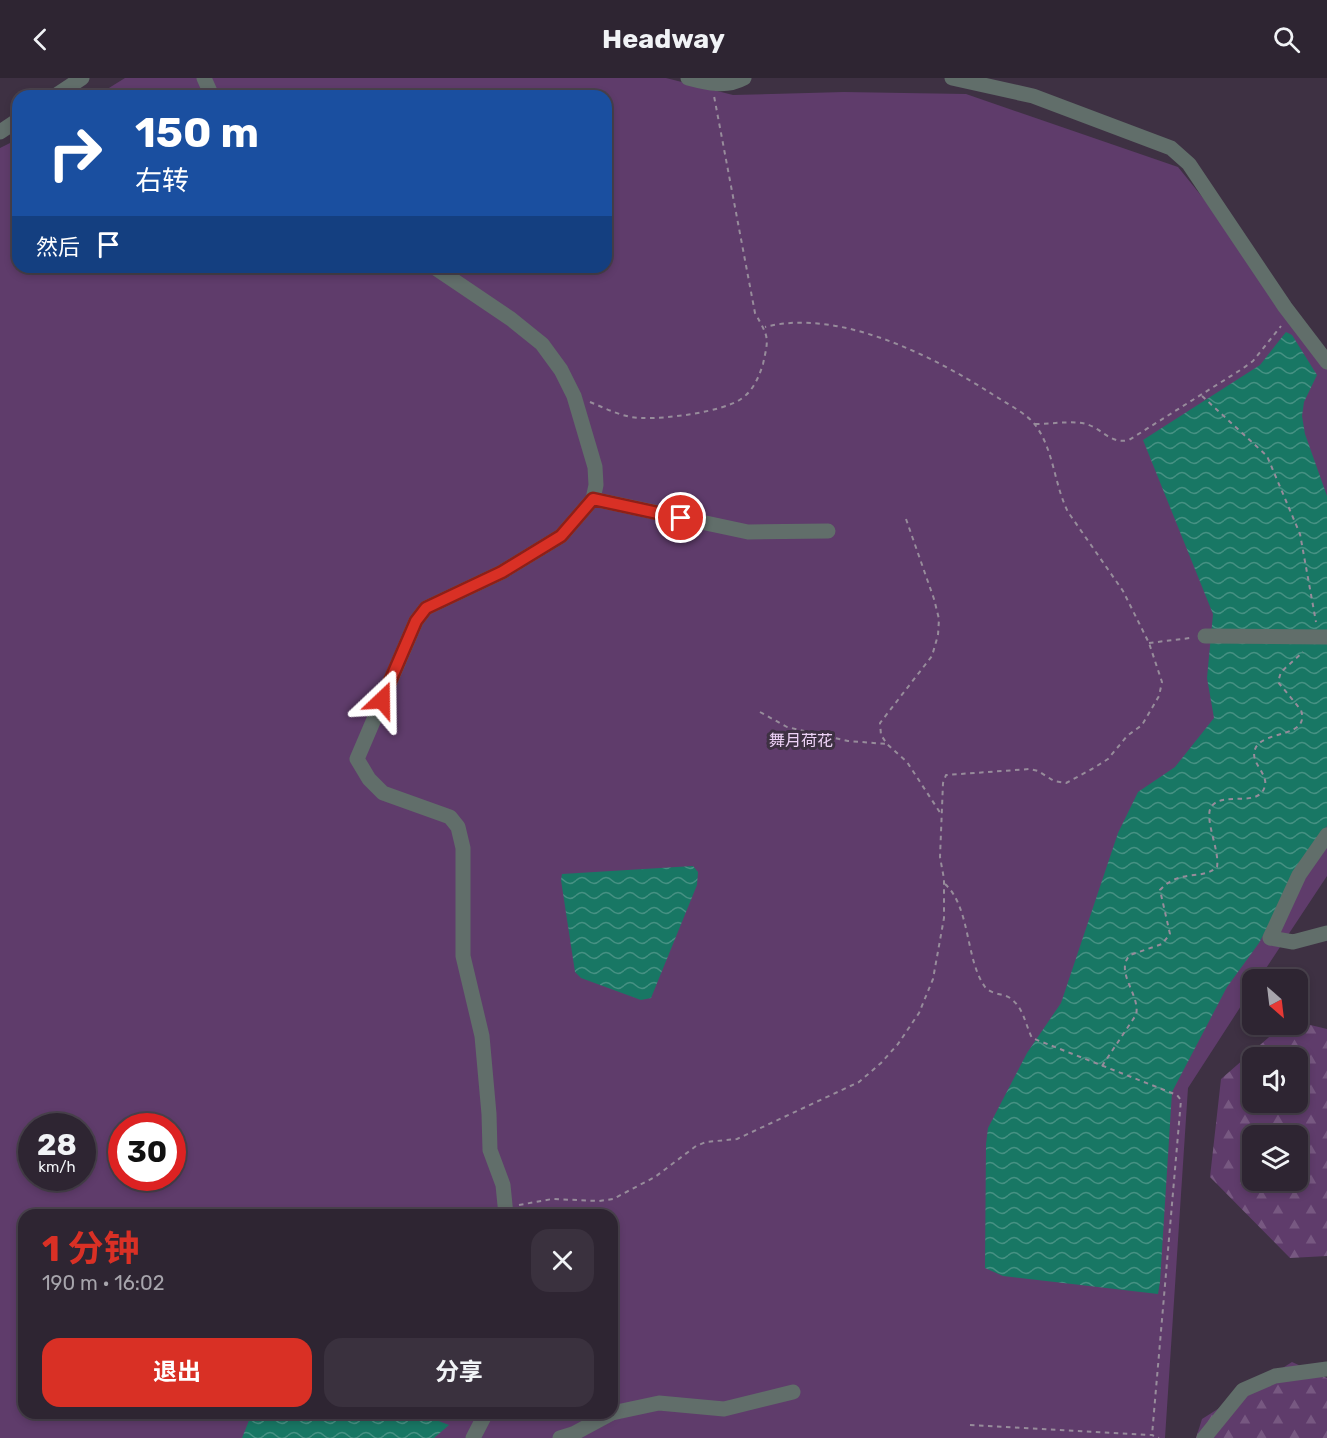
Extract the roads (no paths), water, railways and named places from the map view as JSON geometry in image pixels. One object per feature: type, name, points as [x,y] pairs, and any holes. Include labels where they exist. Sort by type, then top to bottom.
[{"type":"street","points":[[64,90],[82,78]]},
{"type":"street","points":[[688,78],[712,85],[736,82],[744,78]]},
{"type":"street","points":[[952,78],[1033,96],[1171,148],[1188,164],[1291,314],[1327,362]]},
{"type":"street","points":[[443,273],[511,319],[542,344],[561,370],[574,396],[595,467],[596,485],[593,499],[561,536],[502,572],[426,608],[416,621],[357,759],[369,779],[383,794],[450,817],[458,827],[463,848],[463,956],[482,1036],[490,1150],[503,1185],[506,1209]]},
{"type":"street","points":[[593,499],[748,532],[828,531]]},
{"type":"street","points":[[1205,636],[1322,637]]},
{"type":"street","points":[[1327,835],[1299,875],[1270,938],[1293,942],[1327,933]]},
{"type":"street","points":[[1204,1438],[1243,1390],[1275,1376],[1327,1369]]},
{"type":"street","points":[[618,1412],[659,1403],[724,1409],[793,1392]]},
{"type":"street","points":[[473,1438],[483,1419]]},
{"type":"street","points":[[560,1438],[573,1434],[601,1419]]},
{"type":"water","points":[[1286,332],[1292,335],[1317,375],[1304,402],[1302,416],[1305,434],[1327,496],[1327,826],[1302,862],[1259,943],[1227,987],[1172,1092],[1158,1294],[1003,1276],[985,1268],[988,1128],[1027,1053],[1061,1003],[1118,833],[1138,792],[1175,767],[1214,718],[1207,678],[1213,614],[1143,440],[1260,365]]},
{"type":"water","points":[[693,866],[698,872],[697,885],[651,998],[641,1000],[581,978],[575,972],[562,874]]},
{"type":"water","points":[[250,1419],[434,1419],[449,1425],[434,1438],[242,1438]]},
{"type":"park label","name":"舞月荷花","points":[[801,740]]}]
